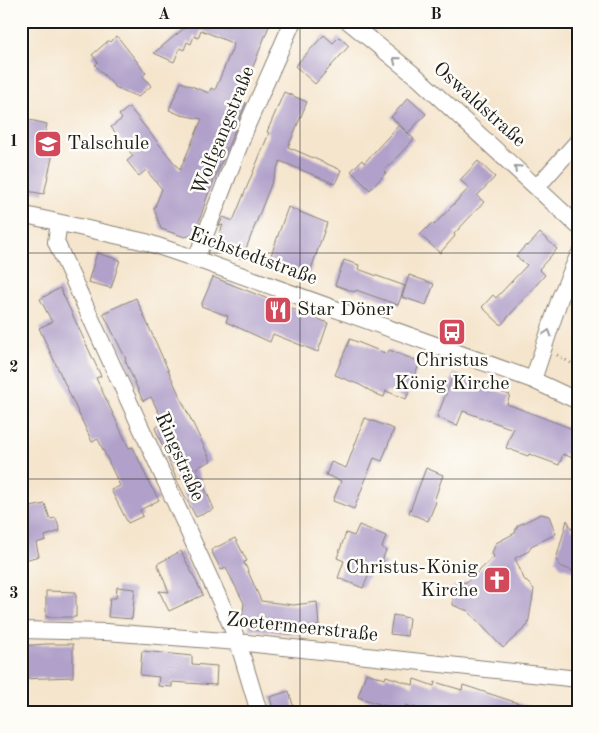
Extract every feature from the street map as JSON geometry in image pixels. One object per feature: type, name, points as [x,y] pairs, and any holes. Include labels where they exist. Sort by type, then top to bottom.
[{"type":"street","name":"Wolfgangstraße","points":[[196,259],[248,123],[293,21]]},
{"type":"street","name":"Oswaldstraße","points":[[348,21],[418,78],[578,226]]},
{"type":"street","points":[[537,187],[578,140]]},
{"type":"street","name":"Eichstedtstraße","points":[[21,214],[146,242],[533,380],[578,401]]},
{"type":"street","name":"Ringstraße","points":[[59,223],[56,242],[228,618],[238,642],[259,712]]},
{"type":"street","points":[[533,380],[560,298],[578,256]]},
{"type":"street","name":"Zoetermeerstraße","points":[[21,630],[106,632],[238,642],[578,679]]},
{"type":"path","points":[[544,347],[578,367]]},
{"type":"building","points":[[181,21],[271,21],[240,100],[246,103],[208,194],[195,234],[185,237],[161,229],[154,209],[162,189],[146,170],[139,176],[127,161],[133,156],[111,127],[122,119],[119,115],[129,107],[180,170],[202,119],[181,115],[169,110],[181,82],[209,93],[211,88],[215,90],[234,44],[201,30],[198,38],[194,36],[191,44],[187,42],[184,50],[180,48],[174,62],[154,53],[188,25]]},
{"type":"building","points":[[324,35],[333,43],[339,37],[349,46],[315,84],[295,66]]},
{"type":"building","points":[[117,36],[146,73],[143,76],[151,86],[138,97],[115,87],[95,65],[98,62],[92,55],[109,40],[110,42]]},
{"type":"building","points":[[284,92],[307,102],[288,147],[341,170],[335,184],[280,161],[242,259],[214,248],[223,225],[219,226],[223,217],[233,221]]},
{"type":"building","points":[[408,98],[426,114],[408,133],[391,117]]},
{"type":"building","points":[[21,118],[47,124],[41,150],[53,153],[44,194],[21,190]]},
{"type":"building","points":[[399,125],[414,139],[384,171],[386,173],[370,190],[351,171],[362,160],[364,163]]},
{"type":"building","points":[[478,161],[495,177],[477,196],[484,202],[454,234],[455,236],[440,253],[420,235],[432,223],[434,225],[469,188],[460,180]]},
{"type":"building","points":[[288,207],[327,223],[309,275],[269,261]]},
{"type":"building","points":[[540,233],[557,249],[539,269],[545,275],[501,325],[482,307],[493,295],[496,298],[527,265],[516,256]]},
{"type":"building","points":[[97,253],[120,260],[111,288],[88,282]]},
{"type":"building","points":[[344,260],[359,265],[358,269],[405,286],[398,305],[356,290],[355,292],[335,285]]},
{"type":"building","points":[[409,275],[434,284],[426,305],[402,297]]},
{"type":"building","points":[[213,277],[328,323],[318,352],[273,334],[270,342],[226,322],[228,316],[201,306]]},
{"type":"building","points":[[60,288],[101,376],[96,378],[129,448],[133,447],[159,500],[140,510],[143,516],[128,523],[111,490],[120,486],[98,439],[92,442],[39,328],[52,322],[40,299]]},
{"type":"building","points":[[136,298],[211,461],[196,468],[214,509],[196,517],[178,483],[155,428],[164,423],[151,397],[143,401],[126,359],[103,313]]},
{"type":"building","points":[[350,339],[387,354],[389,350],[420,362],[406,399],[386,391],[384,397],[335,375]]},
{"type":"building","points":[[454,373],[510,395],[507,404],[578,431],[578,460],[563,454],[559,465],[506,448],[513,429],[463,411],[457,426],[437,417]]},
{"type":"building","points":[[365,418],[394,429],[382,461],[374,458],[354,509],[333,501],[341,481],[326,475],[331,462],[346,468]]},
{"type":"building","points":[[426,468],[443,475],[434,501],[436,502],[428,521],[409,513]]},
{"type":"building","points":[[45,504],[50,519],[56,518],[60,531],[45,536],[46,540],[36,543],[39,556],[21,561],[21,509]]},
{"type":"building","name":"Christus-König Kirche","points":[[541,514],[549,516],[556,534],[531,546],[529,551],[515,558],[524,579],[534,589],[528,625],[503,648],[468,611],[453,605],[453,587],[468,581],[494,557],[492,553],[496,543],[515,533],[517,526]]},
{"type":"building","points":[[567,520],[572,530],[578,527],[578,573],[560,566],[556,560]]},
{"type":"building","points":[[359,525],[386,536],[382,548],[386,550],[382,561],[387,563],[382,576],[371,570],[363,588],[338,578],[344,561],[337,558],[346,533],[354,536]]},
{"type":"building","points":[[235,538],[247,561],[244,562],[261,601],[294,605],[317,602],[319,626],[302,628],[302,635],[249,629],[249,621],[242,620],[244,603],[226,568],[221,570],[211,550]]},
{"type":"building","points":[[181,551],[203,595],[169,611],[159,591],[169,592],[157,564]]},
{"type":"building","points":[[117,587],[135,589],[132,619],[108,617],[110,598],[116,598]]},
{"type":"building","points":[[46,591],[76,592],[76,617],[46,617]]},
{"type":"building","points":[[393,615],[409,618],[407,636],[390,634]]},
{"type":"building","points":[[73,644],[73,677],[21,679],[21,646]]},
{"type":"building","points":[[142,651],[192,656],[192,664],[217,666],[216,685],[172,682],[172,687],[158,686],[159,677],[140,675]]},
{"type":"building","points":[[366,673],[385,679],[386,676],[413,685],[414,679],[434,686],[435,682],[462,690],[463,685],[536,709],[535,712],[429,712],[406,705],[404,712],[358,697]]},
{"type":"building","points":[[289,691],[295,712],[274,712],[270,697]]},
{"type":"place","name":"Talschule","points":[[48,144]]},
{"type":"place","name":"Star Döner","points":[[278,310]]},
{"type":"place","name":"Christus König Kirche","points":[[452,332]]},
{"type":"place","name":"Christus-König Kirche","points":[[497,580]]}]
